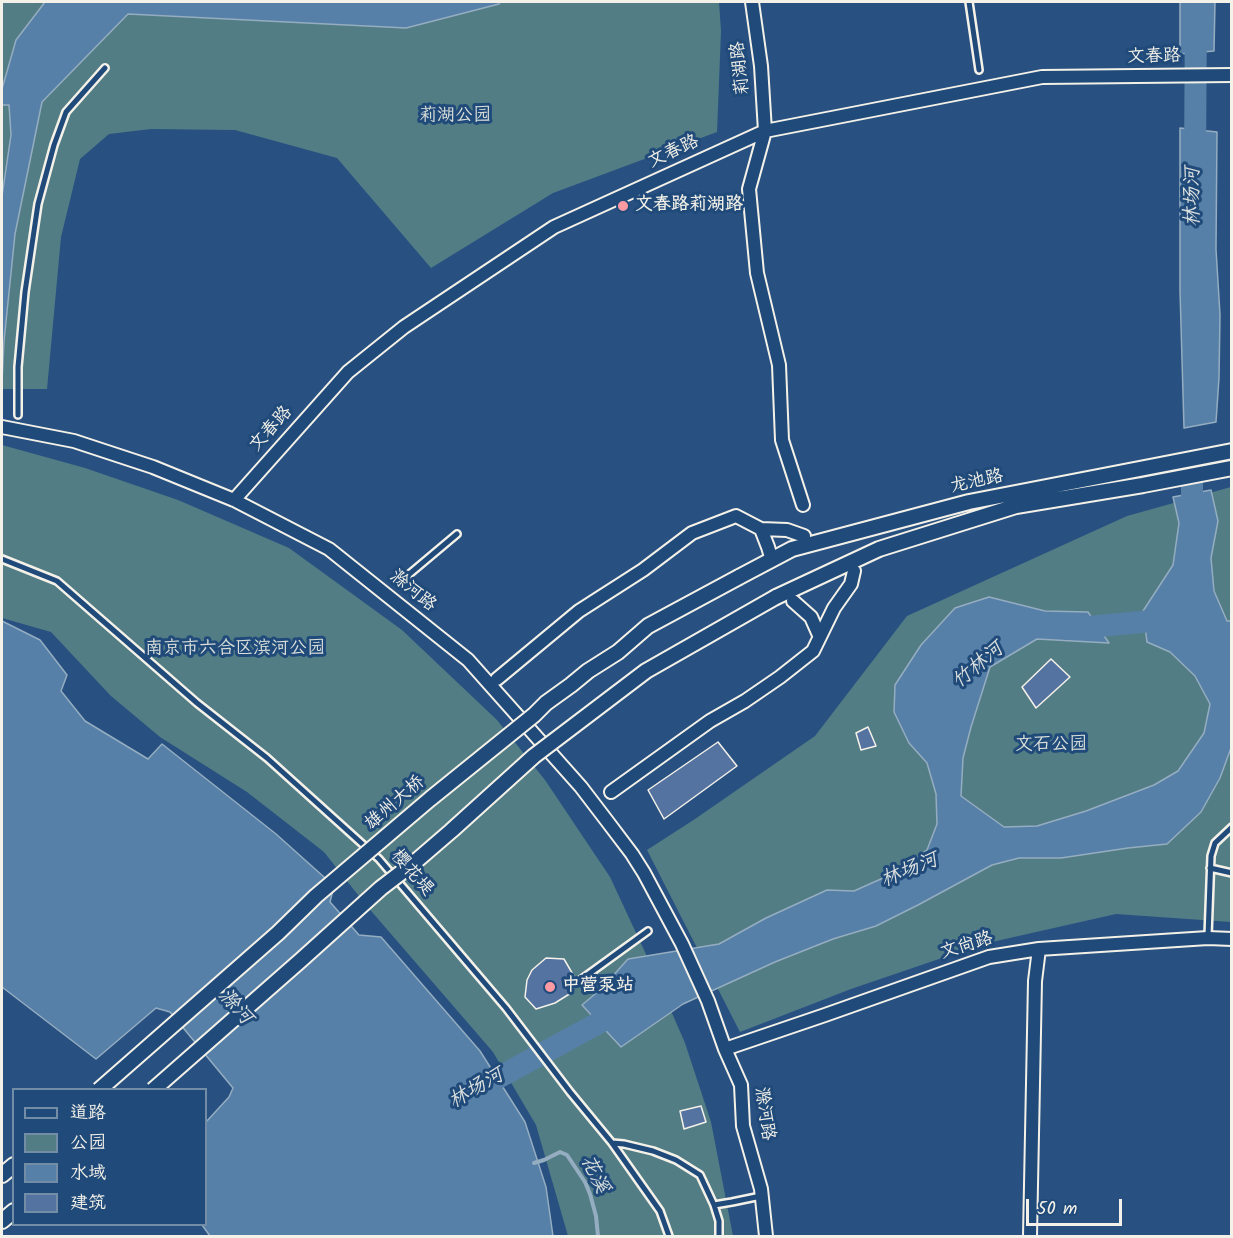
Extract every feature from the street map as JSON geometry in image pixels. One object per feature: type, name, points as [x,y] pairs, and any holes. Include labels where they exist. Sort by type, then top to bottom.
[{"type":"main road","name":"龙池路","points":[[739,577],[792,549],[969,502],[1232,451]]},
{"type":"main road","name":"龙池路","points":[[154,1088],[381,888],[451,831],[534,756],[646,671],[776,597],[879,549],[1016,506],[1232,468]]},
{"type":"main road","name":"雄州大桥","points":[[100,1088],[278,933],[316,896],[437,792],[546,703],[588,671],[618,652],[648,627],[739,577]]},
{"type":"street","name":"莉湖路","points":[[752,2],[761,66],[765,131],[749,189],[757,273],[779,365],[782,440],[803,505]]},
{"type":"street","name":"文春路","points":[[234,500],[348,372],[404,327],[554,227],[765,131],[1042,77],[1226,75]]},
{"type":"street","name":"滁河路","points":[[2,427],[74,441],[153,467],[234,500],[329,549],[468,660],[581,787],[632,854],[682,944],[708,1001],[741,1085],[743,1126],[761,1189],[766,1236]]},
{"type":"street","points":[[497,680],[579,611],[643,570],[692,532],[736,516],[761,529],[787,530],[804,536]]},
{"type":"street","points":[[761,529],[771,557]]},
{"type":"street","points":[[610,792],[710,721],[780,677],[813,651],[834,608],[851,584],[854,571]]},
{"type":"street","points":[[793,601],[811,617],[819,635]]},
{"type":"street","name":"文尚路","points":[[725,1048],[988,957],[1039,948],[1208,938],[1232,939]]},
{"type":"street","points":[[1030,1236],[1035,981],[1039,948]]},
{"type":"lane","points":[[969,2],[980,70]]},
{"type":"lane","points":[[18,416],[18,367],[25,292],[38,204],[54,145],[66,112],[105,68]]},
{"type":"lane","points":[[407,576],[456,534]]},
{"type":"lane","name":"樱花堤","points":[[2,559],[57,581],[197,703],[267,758],[379,858],[506,1008],[612,1143],[660,1211],[669,1236]]},
{"type":"lane","points":[[1208,938],[1211,856],[1215,843],[1232,827]]},
{"type":"lane","points":[[1210,868],[1232,873]]},
{"type":"lane","points":[[579,981],[648,931]]},
{"type":"lane","points":[[612,1143],[653,1151],[700,1175],[719,1221],[719,1236]]},
{"type":"lane","points":[[714,1205],[761,1196]]},
{"type":"green space","name":"莉湖公园","points":[[2,2],[719,2],[721,31],[717,132],[553,193],[431,268],[337,158],[235,130],[151,129],[109,134],[80,159],[61,237],[47,389],[2,389]]},
{"type":"green space","name":"南京市六合区滨河公园","points":[[2,445],[85,468],[178,500],[289,548],[402,630],[497,720],[545,780],[610,877],[651,965],[685,1043],[711,1122],[733,1236],[568,1236],[536,1125],[493,1052],[366,905],[324,852],[247,792],[160,737],[111,696],[51,632],[2,618]]},
{"type":"green space","name":"文石公园","points":[[1231,487],[1231,922],[1116,914],[983,944],[851,989],[740,1032],[647,850],[815,736],[907,616],[1127,516]]},
{"type":"water","points":[[45,2],[500,2],[406,28],[128,14],[42,102],[15,234],[2,382],[2,196],[11,135],[9,105],[2,105],[2,89],[16,40]]},
{"type":"water","points":[[1180,2],[1215,2],[1214,51],[1180,54]]},
{"type":"water","points":[[1180,128],[1217,132],[1216,249],[1220,315],[1216,422],[1184,428],[1180,291]]},
{"type":"water","points":[[1211,490],[1218,521],[1211,558],[1214,591],[1227,621],[1231,621],[1231,748],[1220,778],[1201,812],[1167,844],[1061,858],[1019,858],[992,865],[876,926],[833,939],[775,962],[683,1004],[621,1047],[582,1005],[601,989],[628,959],[719,944],[766,918],[827,890],[854,891],[892,874],[927,850],[937,824],[936,794],[927,763],[909,743],[894,712],[895,685],[921,645],[955,608],[989,597],[1045,611],[1088,612],[1109,643],[1037,639],[990,667],[963,758],[961,796],[1004,827],[1037,826],[1086,811],[1154,785],[1178,771],[1204,733],[1210,704],[1195,676],[1170,652],[1147,642],[1143,611],[1173,565],[1179,523],[1173,497]]},
{"type":"water","name":"滁河","points":[[2,621],[40,640],[67,675],[61,691],[85,721],[148,759],[162,744],[276,834],[334,886],[330,902],[359,935],[381,937],[480,1051],[525,1122],[546,1187],[553,1236],[210,1236],[203,1226],[207,1226],[207,1121],[229,1097],[233,1088],[170,1012],[156,1008],[96,1059],[2,987]]},
{"type":"building","points":[[1051,659],[1070,677],[1036,708],[1022,687]]},
{"type":"building","points":[[868,727],[876,746],[861,750],[856,733]]},
{"type":"building","points":[[718,742],[737,766],[664,819],[648,790]]},
{"type":"building","name":"中营泵站","points":[[546,958],[564,959],[575,978],[575,984],[571,993],[555,1003],[536,1009],[525,997],[527,980],[532,970]]},
{"type":"building","points":[[701,1106],[706,1122],[684,1129],[680,1111]]},
{"type":"waterway","name":"林场河","points":[[1195,161],[1196,2]]},
{"type":"waterway","name":"林场河","points":[[1192,479],[1192,524]]},
{"type":"waterway","name":"竹林河","points":[[1067,629],[1162,620],[1172,627]]},
{"type":"waterway","name":"林场河","points":[[470,1093],[626,1008]]},
{"type":"waterway","name":"花溪","points":[[534,1163],[560,1152],[567,1155],[590,1194],[598,1236]]},
{"type":"place","name":"文春路莉湖路","points":[[623,206]]},
{"type":"place","name":"中营泵站","points":[[550,987]]}]
